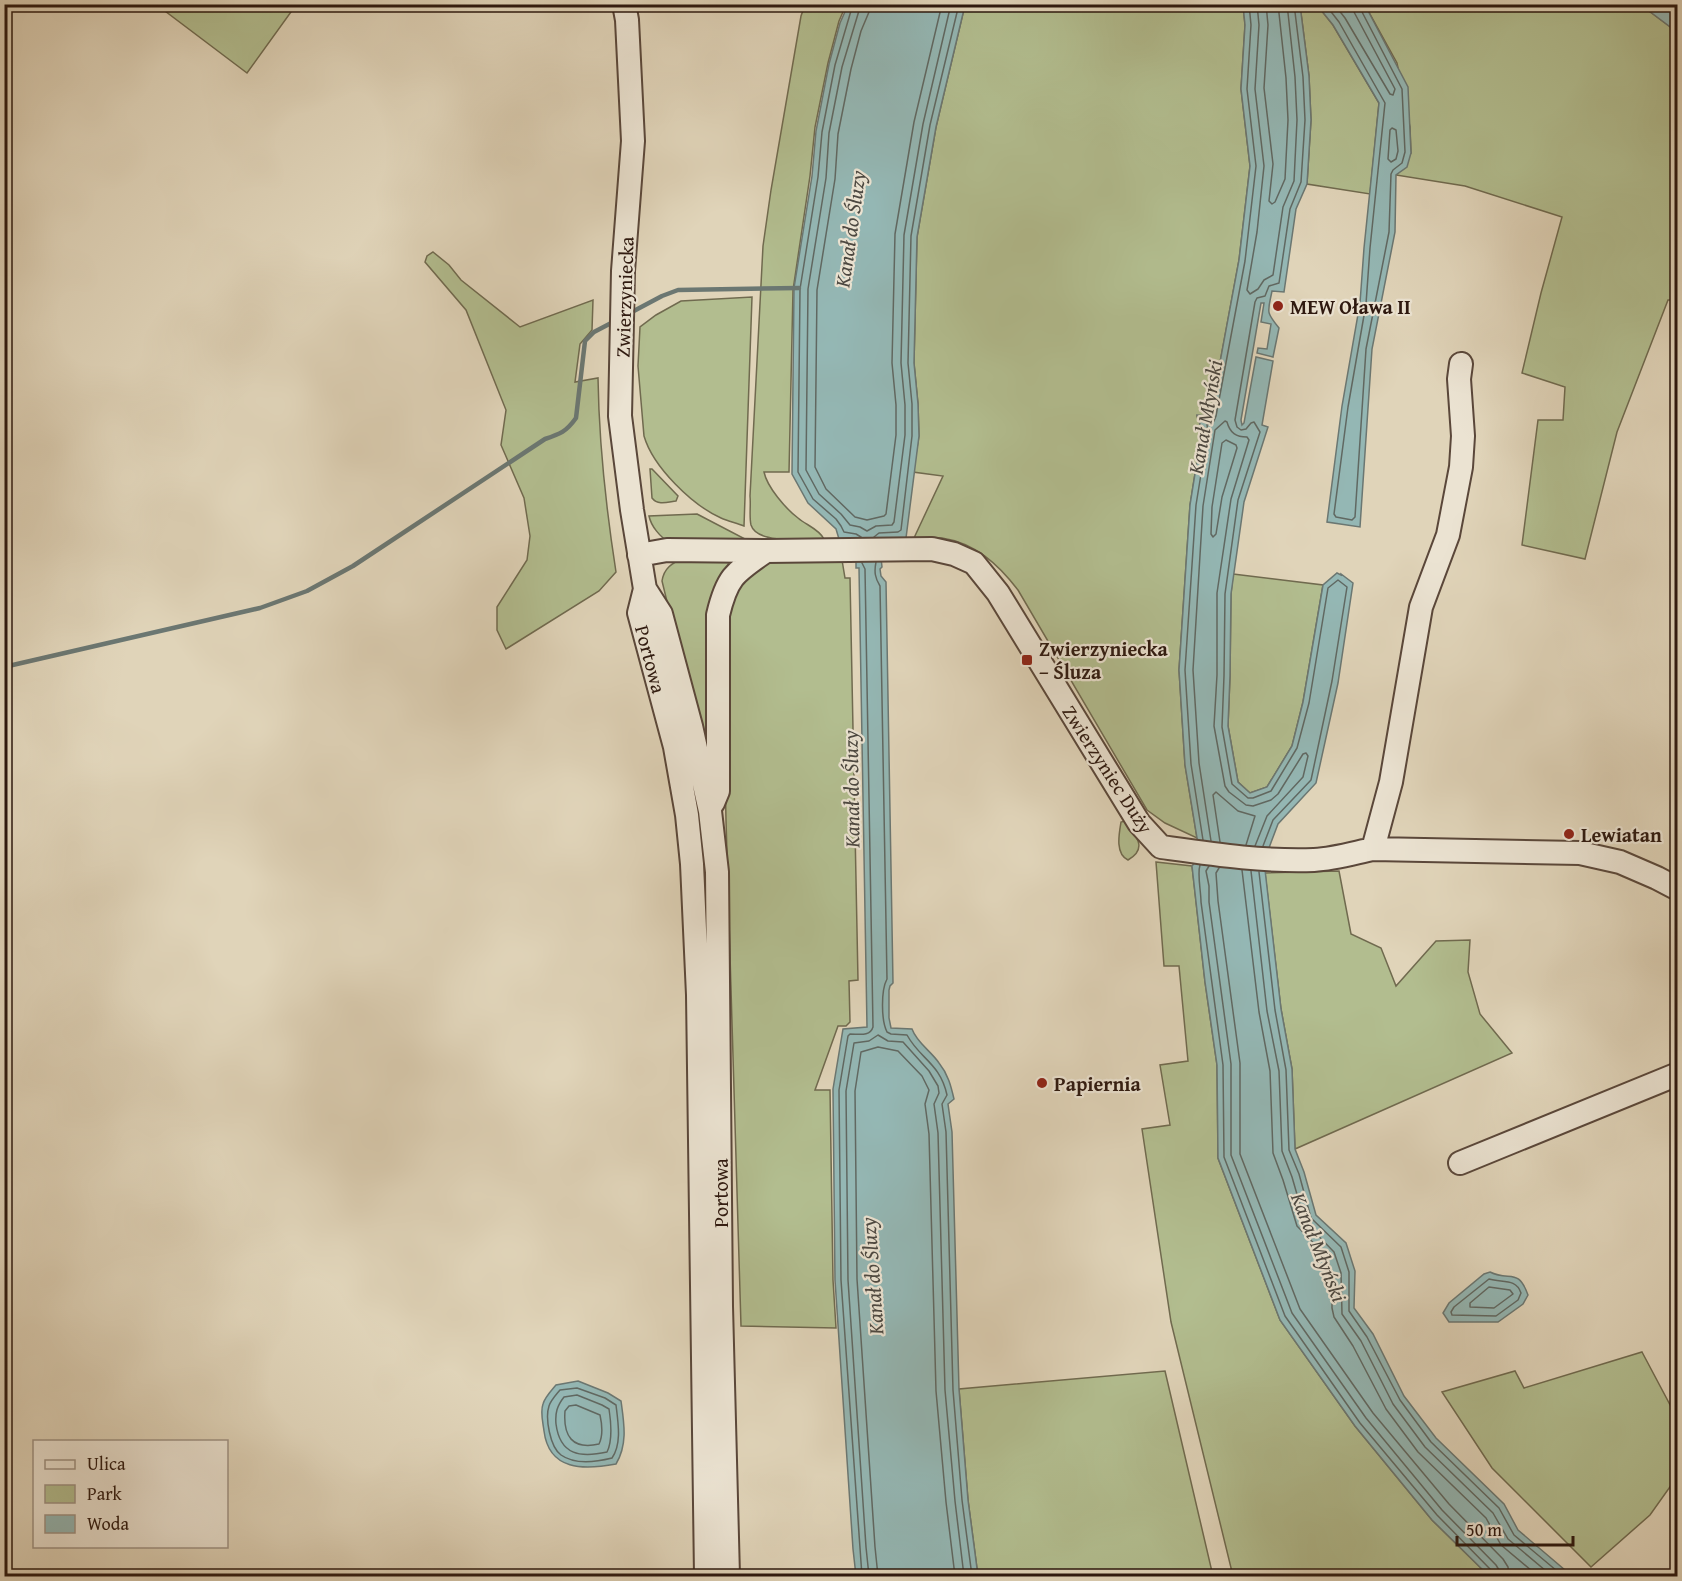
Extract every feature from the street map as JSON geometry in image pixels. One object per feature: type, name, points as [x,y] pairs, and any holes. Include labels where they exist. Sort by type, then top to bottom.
[{"type":"street","name":"Zwierzyniecka","points":[[624,4],[627,20],[633,141],[623,271],[620,416],[645,589]]},
{"type":"street","points":[[1374,849],[1391,782],[1421,607],[1448,535],[1461,467],[1463,436],[1459,379],[1461,364]]},
{"type":"street","name":"Zwierzyniec Duży","points":[[639,555],[667,550],[932,549],[954,554],[974,563],[998,593],[1139,823],[1161,847],[1272,859],[1314,860],[1374,849],[1580,853],[1620,862],[1677,889]]},
{"type":"street","points":[[687,815],[710,811],[718,791],[718,615],[723,593],[740,569],[766,551]]},
{"type":"street","name":"Portowa","points":[[645,589],[661,614],[691,726],[710,811],[717,872],[721,1306],[728,1576]]},
{"type":"street","name":"Portowa","points":[[645,589],[639,613],[675,747],[687,815],[692,864],[698,995],[706,1576]]},
{"type":"street","points":[[1460,1163],[1677,1074]]},
{"type":"green space","points":[[157,5],[296,5],[247,73]]},
{"type":"green space","points":[[805,5],[846,5],[839,21],[828,63],[815,127],[793,290],[789,472],[764,472],[773,491],[788,509],[819,532],[824,539],[784,540],[763,536],[755,531],[750,522],[750,496],[763,246],[801,16]]},
{"type":"green space","points":[[965,5],[1243,5],[1245,25],[1241,89],[1250,166],[1239,260],[1210,417],[1197,416],[1202,430],[1190,505],[1179,670],[1185,765],[1197,838],[1165,823],[1147,810],[1018,590],[994,563],[975,550],[954,541],[942,538],[914,538],[943,476],[913,472],[919,436],[914,363],[917,237],[936,127]]},
{"type":"green space","points":[[1300,5],[1317,5],[1333,25],[1379,103],[1370,194],[1307,184],[1311,120],[1309,76]]},
{"type":"green space","points":[[1365,5],[1641,5],[1677,32],[1677,300],[1668,300],[1617,432],[1585,559],[1522,545],[1538,420],[1563,420],[1565,387],[1522,373],[1562,217],[1465,186],[1396,175],[1411,153],[1410,127],[1397,63]]},
{"type":"green space","points":[[433,252],[449,265],[461,280],[520,327],[593,300],[592,330],[580,344],[575,382],[598,378],[604,476],[616,572],[599,591],[506,649],[497,630],[497,607],[527,560],[530,536],[524,498],[501,445],[506,410],[466,310],[425,262],[427,256]]},
{"type":"green space","points":[[752,297],[744,526],[721,518],[686,495],[656,460],[644,436],[638,366],[640,327],[656,315],[681,301]]},
{"type":"green space","points":[[650,469],[678,496],[676,501],[660,503],[652,498]]},
{"type":"green space","points":[[697,514],[745,539],[746,544],[669,542],[656,531],[649,516]]},
{"type":"green space","points":[[684,558],[734,561],[713,773],[662,581],[669,566]]},
{"type":"green space","points":[[842,560],[845,578],[850,578],[858,980],[849,981],[850,1022],[846,1026],[838,1026],[815,1090],[830,1090],[836,1328],[741,1326],[722,623],[740,578],[767,562]]},
{"type":"green space","points":[[1233,574],[1323,585],[1303,702],[1292,746],[1267,787],[1250,793],[1238,782],[1228,726]]},
{"type":"green space","points":[[1125,821],[1136,836],[1139,846],[1138,851],[1128,860],[1121,853],[1119,843],[1121,822]]},
{"type":"green space","points":[[1156,862],[1192,866],[1217,1065],[1218,1158],[1280,1320],[1355,1426],[1432,1520],[1489,1576],[1233,1576],[1171,1322],[1142,1129],[1170,1125],[1160,1065],[1188,1061],[1179,966],[1164,966]]},
{"type":"green space","points":[[1339,871],[1351,934],[1381,948],[1396,986],[1436,941],[1470,940],[1468,972],[1480,1014],[1512,1053],[1295,1149],[1292,1069],[1281,1009],[1265,873]]},
{"type":"green space","points":[[1642,1352],[1677,1418],[1677,1477],[1650,1515],[1591,1567],[1492,1468],[1442,1392],[1515,1371],[1524,1388]]},
{"type":"green space","points":[[1165,1371],[1213,1576],[978,1576],[968,1500],[959,1389]]},
{"type":"water","name":"Kanał do Śluzy","points":[[848,5],[965,5],[936,127],[917,237],[914,363],[919,436],[906,538],[879,539],[881,576],[886,582],[893,983],[889,990],[889,1018],[891,1028],[912,1029],[917,1039],[945,1071],[954,1099],[948,1104],[952,1132],[959,1389],[968,1500],[978,1576],[856,1576],[853,1549],[835,1280],[833,1089],[843,1029],[867,1027],[859,568],[856,568],[856,540],[839,539],[836,529],[808,503],[792,474],[794,288],[812,176],[816,131],[829,64],[840,23]]},
{"type":"water","name":"Kanał Młyński","points":[[1243,5],[1300,5],[1309,76],[1311,120],[1307,184],[1296,209],[1284,292],[1272,291],[1269,303],[1271,318],[1279,328],[1273,357],[1257,353],[1258,348],[1267,349],[1271,324],[1261,322],[1264,303],[1261,303],[1241,420],[1242,425],[1256,357],[1273,361],[1262,425],[1268,427],[1244,502],[1231,594],[1228,726],[1238,782],[1250,793],[1267,787],[1292,746],[1303,702],[1323,585],[1337,573],[1353,583],[1338,683],[1316,783],[1278,824],[1264,861],[1281,1009],[1292,1069],[1295,1149],[1316,1215],[1346,1243],[1355,1271],[1354,1308],[1373,1334],[1404,1396],[1436,1438],[1504,1504],[1518,1530],[1572,1576],[1489,1576],[1432,1520],[1355,1426],[1280,1320],[1218,1158],[1217,1065],[1192,866],[1200,856],[1185,765],[1179,670],[1190,505],[1202,430],[1197,415],[1210,416],[1239,260],[1250,166],[1241,89],[1245,25]]},
{"type":"water","points":[[1317,5],[1365,5],[1408,87],[1411,153],[1407,167],[1396,175],[1395,232],[1372,349],[1360,527],[1327,522],[1342,406],[1360,303],[1379,103],[1333,25]]},
{"type":"water","points":[[1641,5],[1677,5],[1677,32]]},
{"type":"water","points":[[1490,1272],[1521,1281],[1528,1295],[1523,1304],[1498,1322],[1449,1322],[1443,1313],[1449,1303],[1484,1274]]},
{"type":"water","points":[[578,1381],[621,1401],[624,1441],[616,1464],[592,1467],[570,1465],[553,1454],[547,1444],[542,1418],[544,1401],[556,1385]]},
{"type":"waterway","points":[[630,313],[678,290],[799,288]]},
{"type":"waterway","points":[[4,667],[260,608],[307,591],[353,566],[545,439],[566,429],[576,418],[585,341],[594,332],[615,321]]},
{"type":"place","name":"MEW Oława II","points":[[1278,306]]},
{"type":"place","name":"Zwierzyniecka – Śluza","points":[[1027,660]]},
{"type":"place","name":"Lewiatan","points":[[1569,834]]},
{"type":"place","name":"Papiernia","points":[[1042,1083]]}]
